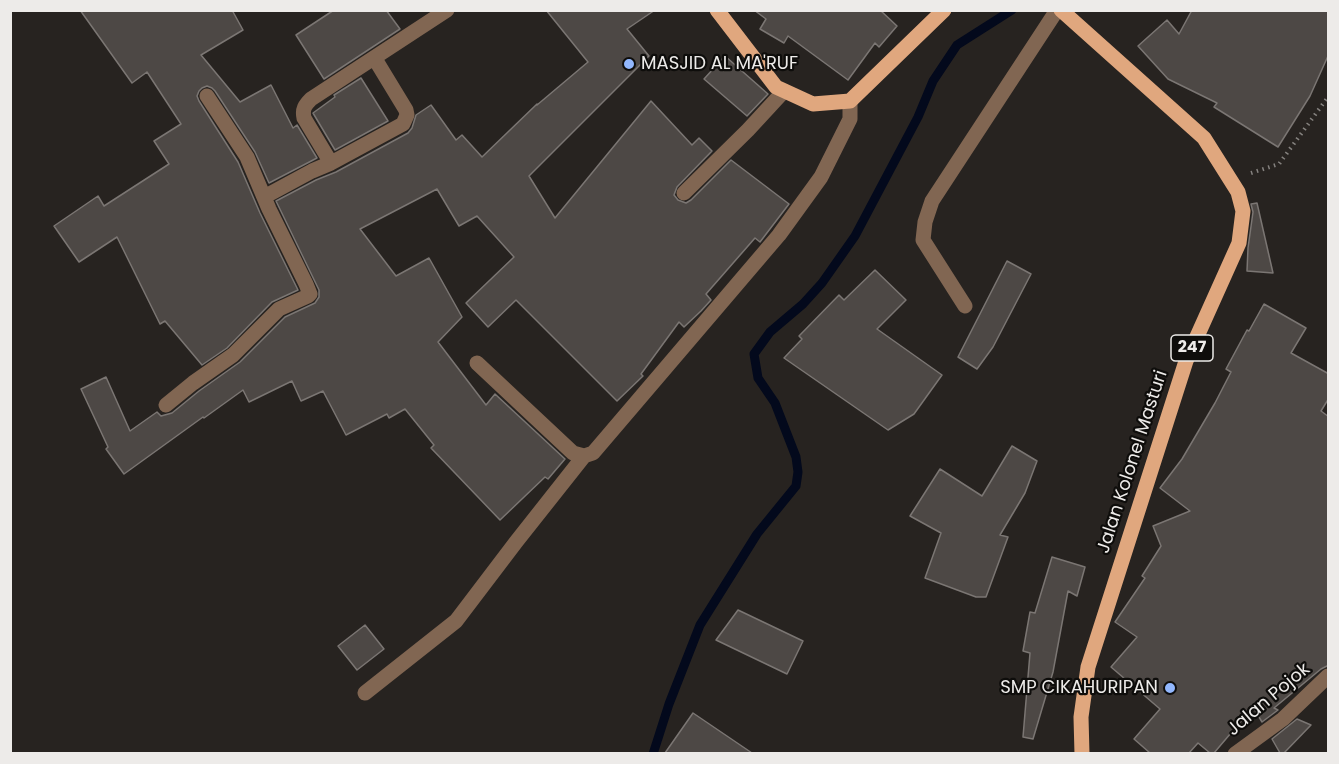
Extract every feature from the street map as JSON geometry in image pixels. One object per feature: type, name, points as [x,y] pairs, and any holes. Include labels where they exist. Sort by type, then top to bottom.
[{"type":"main road","points":[[717,10],[776,87],[813,104],[850,101],[944,10]]},
{"type":"main road","name":"Jalan Kolonel Masturi","points":[[1059,10],[1204,138],[1238,192],[1243,211],[1239,243],[1186,361],[1088,667],[1081,717],[1083,753]]},
{"type":"street","points":[[331,163],[304,118],[304,107],[311,99],[447,10]]},
{"type":"street","points":[[965,306],[923,240],[925,222],[932,201],[1059,10]]},
{"type":"street","points":[[264,197],[403,124],[406,110],[375,59]]},
{"type":"street","points":[[684,193],[784,91]]},
{"type":"street","points":[[166,405],[233,355],[279,309],[309,294],[247,157],[207,96]]},
{"type":"street","points":[[365,693],[456,621],[584,456],[593,453],[779,235],[821,177],[850,119],[850,101]]},
{"type":"street","points":[[477,363],[573,453],[584,456]]},
{"type":"street","name":"Jalan Pojok","points":[[1235,753],[1283,718],[1329,676]]},
{"type":"path","points":[[1238,192],[1246,174],[1279,164],[1329,97]]},
{"type":"building","points":[[80,10],[232,10],[243,30],[201,55],[240,102],[271,85],[293,128],[297,125],[317,158],[269,183],[255,152],[215,91],[207,86],[199,91],[197,96],[199,101],[238,162],[298,290],[272,302],[227,348],[202,365],[165,321],[160,324],[117,237],[79,262],[54,226],[98,196],[104,206],[169,164],[154,141],[181,124],[147,72],[132,83]]},
{"type":"building","points":[[334,10],[386,10],[400,29],[324,79],[296,35]]},
{"type":"building","points":[[546,10],[655,10],[627,29],[649,56],[529,176],[555,218],[651,101],[692,145],[699,138],[712,151],[677,187],[674,195],[678,200],[686,203],[691,200],[731,160],[789,204],[760,242],[755,238],[706,294],[711,300],[701,311],[684,327],[679,322],[641,374],[643,376],[617,401],[516,300],[488,327],[466,303],[514,257],[477,216],[459,226],[437,189],[360,229],[396,276],[429,258],[462,317],[438,342],[486,405],[495,394],[565,459],[548,479],[545,477],[500,520],[431,448],[434,445],[405,409],[389,418],[387,414],[346,435],[323,391],[301,401],[292,381],[249,402],[243,390],[124,474],[106,449],[108,447],[81,389],[106,377],[130,431],[157,412],[161,416],[172,413],[240,362],[285,317],[315,303],[319,297],[319,290],[276,201],[408,133],[416,115],[431,105],[456,140],[462,135],[482,157],[537,104],[588,62]]},
{"type":"building","points":[[754,10],[880,10],[897,26],[879,47],[875,43],[848,80],[788,36],[784,43],[760,29],[766,19]]},
{"type":"building","points":[[1192,10],[1329,10],[1328,56],[1310,96],[1278,147],[1214,107],[1217,103],[1168,79],[1138,46],[1167,20],[1179,34]]},
{"type":"building","points":[[725,56],[768,94],[747,116],[704,79]]},
{"type":"building","points":[[361,78],[388,121],[335,150],[313,113],[335,97],[334,95]]},
{"type":"building","points":[[1257,203],[1273,273],[1247,271],[1253,212],[1251,204]]},
{"type":"building","points":[[1007,261],[1031,274],[993,347],[977,369],[958,357]]},
{"type":"building","points":[[875,270],[906,300],[877,329],[942,375],[914,414],[888,430],[784,358],[802,339],[799,336],[839,295],[844,300]]},
{"type":"building","points":[[1264,304],[1306,328],[1291,353],[1329,374],[1329,398],[1321,411],[1329,417],[1329,665],[1274,708],[1278,710],[1262,722],[1253,707],[1214,753],[1210,753],[1198,743],[1189,753],[1150,753],[1134,739],[1160,709],[1111,667],[1137,637],[1115,622],[1145,578],[1142,576],[1161,546],[1153,526],[1190,511],[1160,488],[1182,459],[1215,403],[1231,372],[1226,369]]},
{"type":"building","points":[[1012,446],[1037,461],[1025,493],[1000,535],[1008,537],[986,597],[976,597],[925,578],[941,533],[910,516],[940,469],[982,496]]},
{"type":"building","points":[[1052,557],[1085,567],[1077,596],[1068,591],[1053,672],[1033,739],[1023,737],[1030,653],[1023,651],[1030,612],[1035,613]]},
{"type":"building","points":[[738,610],[803,641],[787,674],[716,640]]},
{"type":"building","points":[[365,625],[384,649],[357,670],[338,646]]},
{"type":"building","points":[[693,713],[752,753],[665,753]]},
{"type":"building","points":[[1297,719],[1311,725],[1284,753],[1280,753],[1272,739]]},
{"type":"waterway","points":[[653,754],[669,704],[700,625],[757,534],[796,486],[798,472],[796,457],[775,403],[758,378],[754,354],[770,332],[803,304],[822,283],[855,236],[918,117],[933,81],[957,45],[1012,10]]},
{"type":"place","name":"MASJID AL MA'RUF","points":[[629,64]]},
{"type":"place","name":"SMP CIKAHURIPAN","points":[[1170,688]]}]
